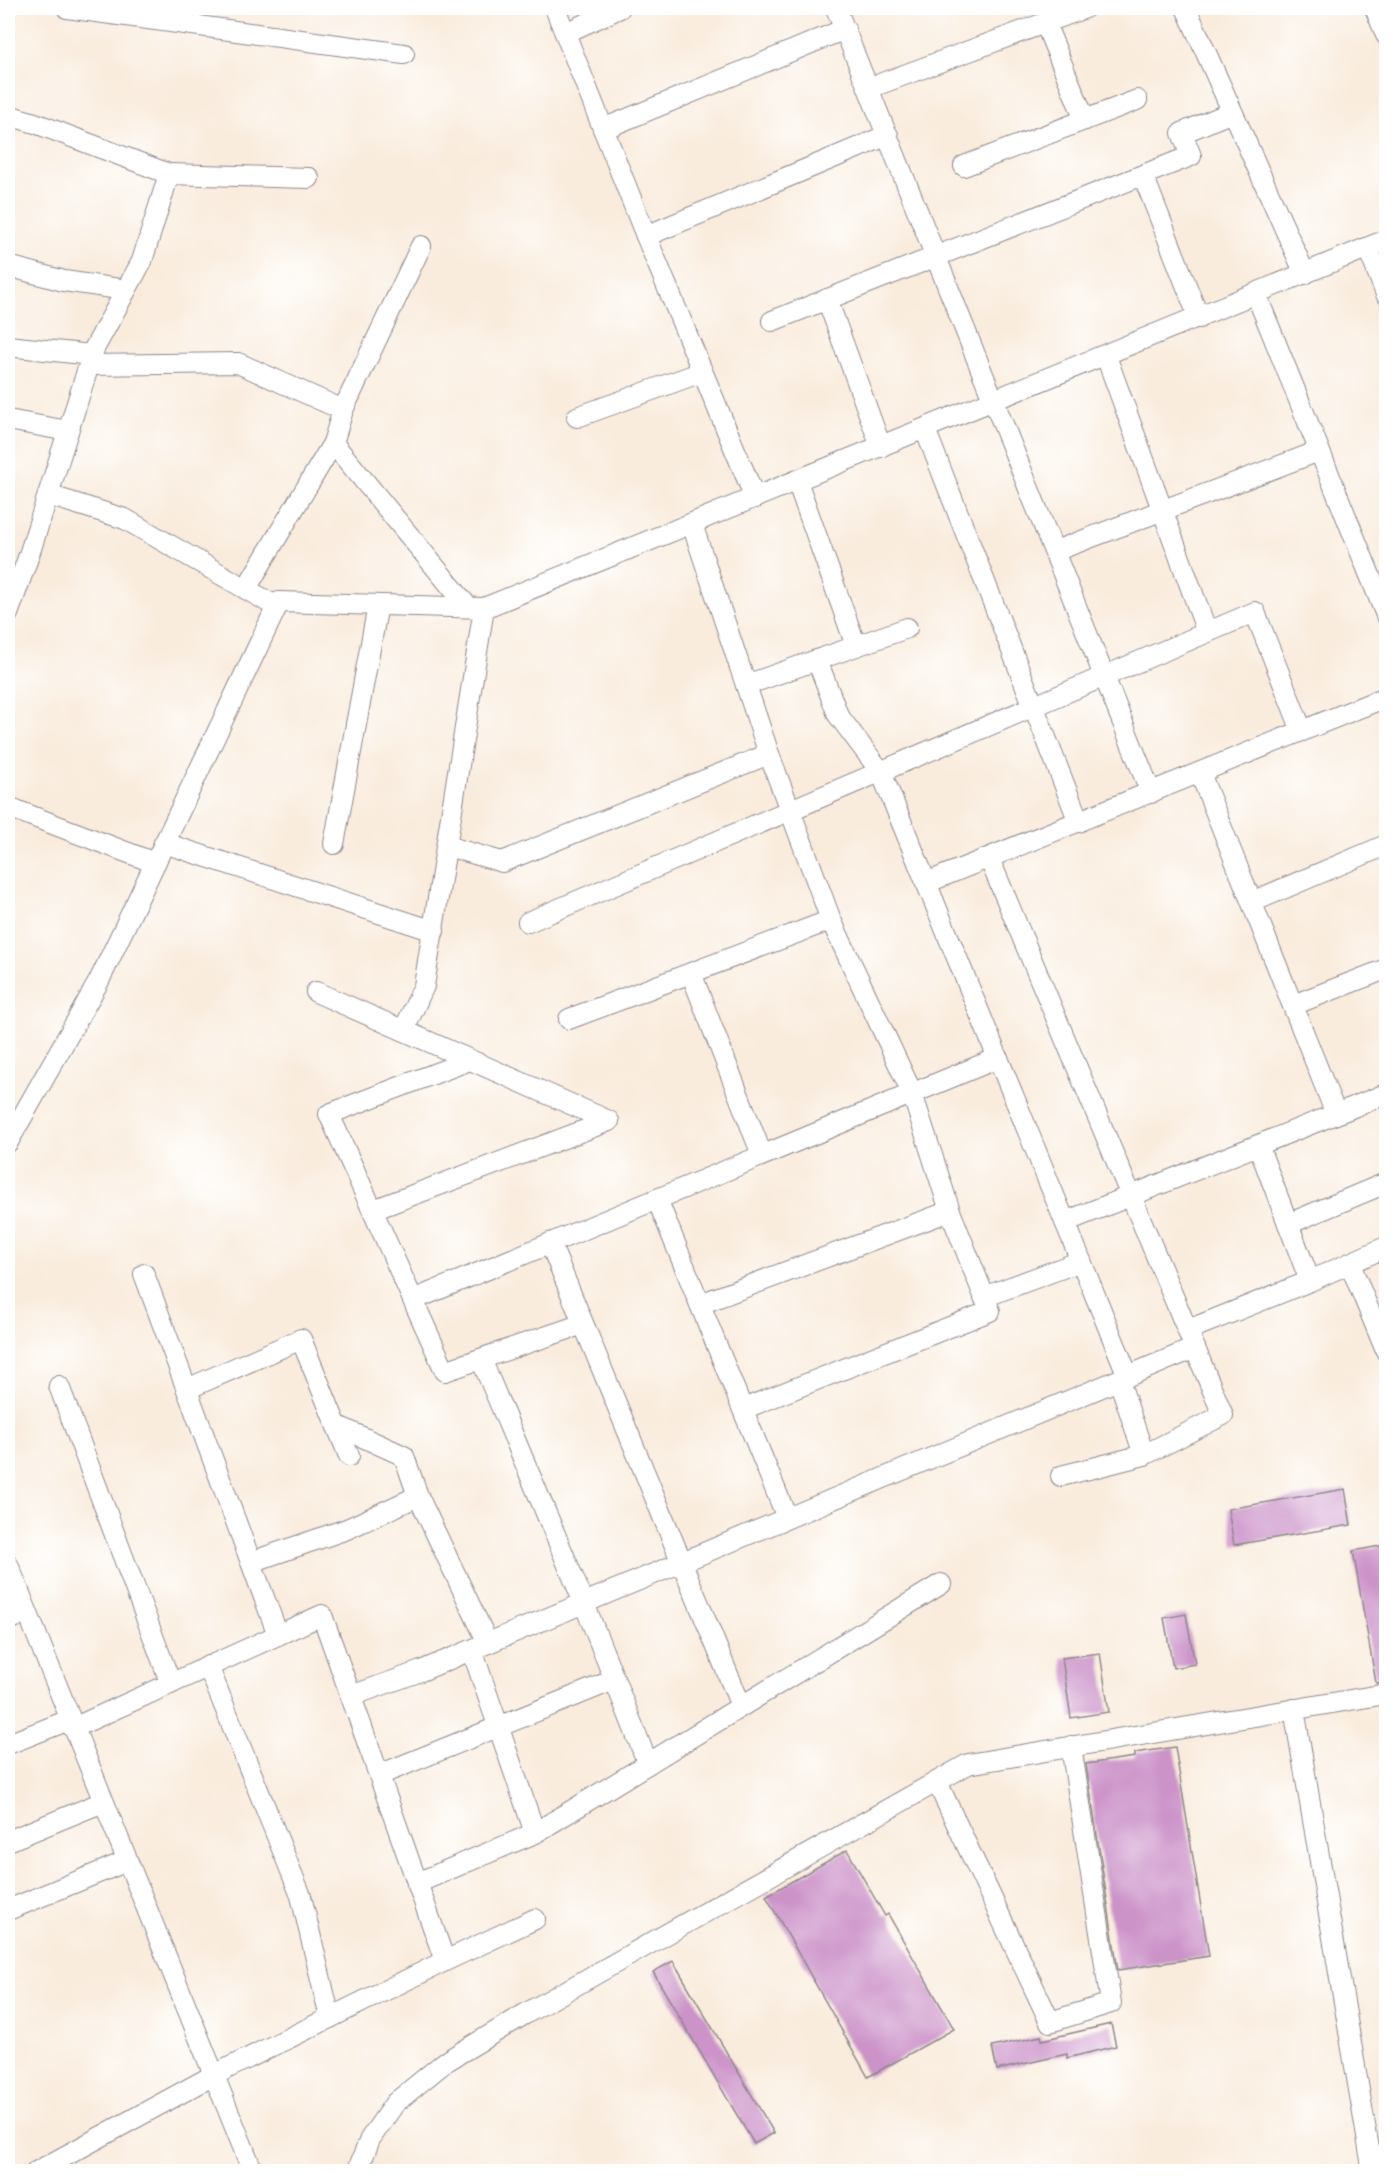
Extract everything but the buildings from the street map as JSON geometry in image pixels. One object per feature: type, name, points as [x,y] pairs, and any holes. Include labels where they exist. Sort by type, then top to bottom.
[{"type":"street","points":[[68,8],[404,54]]},
{"type":"street","points":[[555,8],[646,236],[755,498]]},
{"type":"street","points":[[565,33],[620,8]]},
{"type":"street","points":[[836,8],[1151,793]]},
{"type":"street","points":[[869,88],[1085,8]]},
{"type":"street","points":[[1186,8],[1305,274]]},
{"type":"street","points":[[1375,8],[1386,35]]},
{"type":"street","points":[[1045,23],[1085,120]]},
{"type":"street","points":[[603,129],[845,29]]},
{"type":"street","points":[[964,166],[1137,100]]},
{"type":"street","points":[[772,321],[1191,156],[1182,133],[1232,112]]},
{"type":"street","points":[[8,116],[35,123],[169,174],[309,178]]},
{"type":"street","points":[[646,236],[888,135]]},
{"type":"street","points":[[8,614],[91,360],[142,261],[169,174]]},
{"type":"street","points":[[1143,175],[1199,318]]},
{"type":"street","points":[[8,1142],[99,981],[279,602],[476,607],[692,524],[1386,240]]},
{"type":"street","points":[[246,589],[333,444],[343,410],[421,246]]},
{"type":"street","points":[[1368,248],[1386,294]]},
{"type":"street","points":[[8,266],[64,281],[126,290]]},
{"type":"street","points":[[1256,294],[1386,615]]},
{"type":"street","points":[[827,299],[881,447]]},
{"type":"street","points":[[8,346],[91,360],[238,363],[343,410]]},
{"type":"street","points":[[1106,356],[1207,632]]},
{"type":"street","points":[[577,417],[702,372]]},
{"type":"street","points":[[8,420],[69,431]]},
{"type":"street","points":[[925,429],[1079,822]]},
{"type":"street","points":[[333,444],[476,607],[447,846],[434,931],[424,986],[404,1030]]},
{"type":"street","points":[[1055,551],[1319,450]]},
{"type":"street","points":[[797,481],[856,646]]},
{"type":"street","points":[[48,495],[125,519],[277,607]]},
{"type":"street","points":[[692,524],[769,754],[831,920],[912,1093],[950,1211],[990,1311],[743,1409]]},
{"type":"street","points":[[334,844],[378,605]]},
{"type":"street","points":[[528,922],[1255,612],[1302,731]]},
{"type":"street","points":[[746,685],[908,628]]},
{"type":"street","points":[[818,660],[838,715],[881,772],[1081,1261],[1124,1378],[1144,1455]]},
{"type":"street","points":[[926,883],[1386,698]]},
{"type":"street","points":[[447,846],[502,862],[769,754]]},
{"type":"street","points":[[1200,773],[1336,1114]]},
{"type":"street","points":[[8,807],[155,863]]},
{"type":"street","points":[[165,843],[434,931]]},
{"type":"street","points":[[1252,902],[1386,845]]},
{"type":"street","points":[[989,858],[1223,1415],[1144,1455],[1061,1476]]},
{"type":"street","points":[[569,1019],[831,920]]},
{"type":"street","points":[[1293,1005],[1386,969]]},
{"type":"street","points":[[691,973],[762,1155]]},
{"type":"street","points":[[315,992],[609,1121],[373,1210]]},
{"type":"street","points":[[413,1300],[998,1058]]},
{"type":"street","points":[[470,1060],[329,1114],[445,1371],[583,1324]]},
{"type":"street","points":[[1065,1222],[1386,1094]]},
{"type":"street","points":[[1258,1145],[1310,1281]]},
{"type":"street","points":[[1288,1224],[1386,1183]]},
{"type":"street","points":[[657,1198],[787,1518]]},
{"type":"street","points":[[700,1304],[950,1211]]},
{"type":"street","points":[[550,1243],[741,1706]]},
{"type":"street","points":[[351,1696],[480,1647],[1124,1378],[1191,1339],[1386,1247]]},
{"type":"street","points":[[984,1297],[1081,1261]]},
{"type":"street","points":[[1350,1264],[1386,1351]]},
{"type":"street","points":[[144,1274],[278,1635]]},
{"type":"street","points":[[187,1389],[301,1339],[349,1456]]},
{"type":"street","points":[[481,1359],[584,1603],[648,1764]]},
{"type":"street","points":[[59,1386],[171,1684]]},
{"type":"street","points":[[336,1425],[404,1456],[480,1647],[498,1726],[536,1833]]},
{"type":"street","points":[[251,1562],[347,1529],[418,1496]]},
{"type":"street","points":[[8,1564],[254,2172]]},
{"type":"street","points":[[417,1883],[536,1833],[941,1584]]},
{"type":"street","points":[[8,1620],[26,1613]]},
{"type":"street","points":[[8,1744],[71,1724],[171,1684],[322,1615],[445,1961]]},
{"type":"street","points":[[208,1666],[300,1896],[330,2018]]},
{"type":"street","points":[[379,1775],[614,1680]]},
{"type":"street","points":[[353,2170],[370,2139],[395,2103],[445,2062],[525,2014],[968,1764],[1386,1694]]},
{"type":"street","points":[[1294,1709],[1373,2172]]},
{"type":"street","points":[[937,1782],[1050,2022],[1111,2003],[1071,1746]]},
{"type":"street","points":[[8,1840],[103,1802]]},
{"type":"street","points":[[8,1910],[127,1861]]},
{"type":"street","points":[[36,2172],[214,2074],[536,1919]]}]
